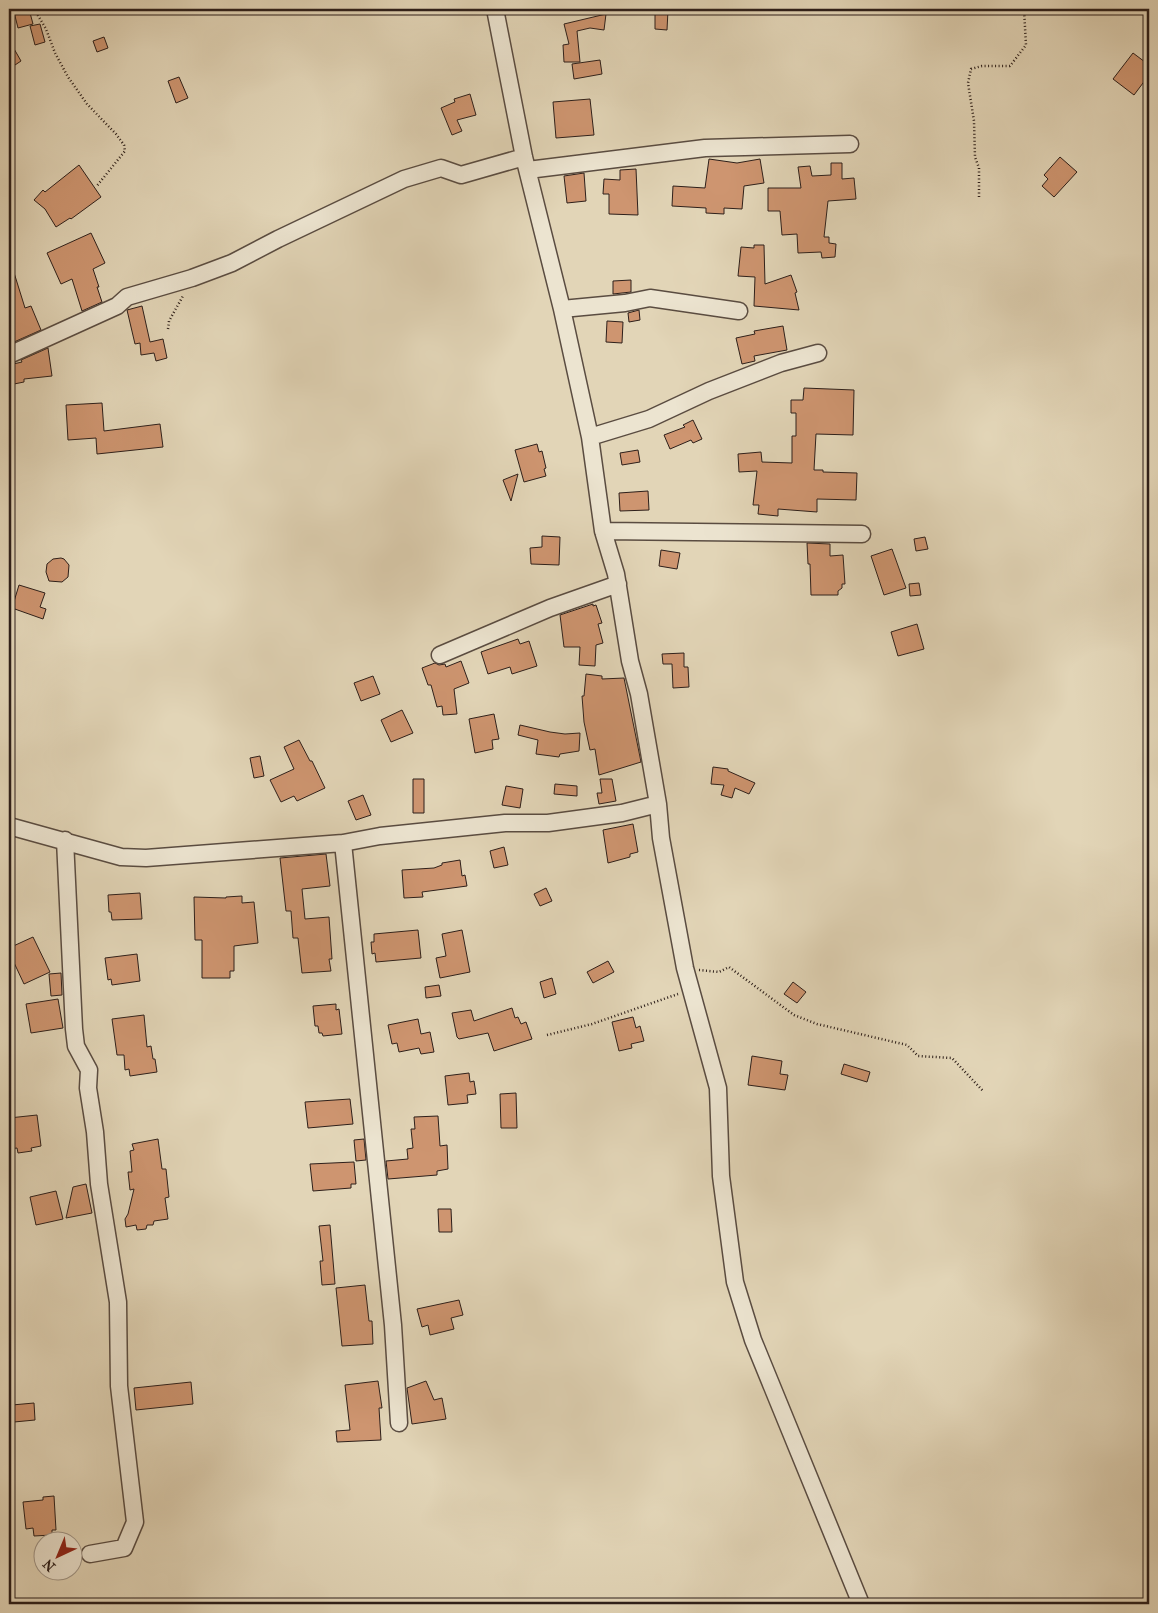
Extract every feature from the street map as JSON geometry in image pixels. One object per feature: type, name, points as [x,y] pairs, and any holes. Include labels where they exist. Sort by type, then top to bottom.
[{"type":"street","points":[[496,9],[526,163],[562,309],[590,437],[603,531],[618,584],[630,661],[639,694],[685,968],[718,1088],[721,1176],[735,1282],[753,1340],[861,1604]]},
{"type":"street","points":[[9,355],[118,306],[127,297],[186,280],[232,263],[404,179],[441,168],[461,175],[526,163],[705,148],[850,144]]},
{"type":"street","points":[[562,309],[625,303],[650,298],[739,311]]},
{"type":"street","points":[[590,437],[649,419],[709,391],[781,363],[818,354]]},
{"type":"street","points":[[603,531],[862,534]]},
{"type":"street","points":[[440,655],[550,608],[618,584]]},
{"type":"street","points":[[9,826],[120,857],[146,858],[343,843],[380,836],[505,823],[548,823],[622,813],[658,804]]},
{"type":"street","points":[[64,840],[74,1029],[76,1046],[88,1070],[88,1088],[95,1132],[99,1184],[118,1302],[119,1386],[135,1522],[124,1548],[90,1554]]},
{"type":"street","points":[[343,843],[393,1325],[399,1424]]},
{"type":"path","points":[[34,9],[46,29],[54,53],[68,77],[87,104],[124,145],[125,151],[96,187]]},
{"type":"path","points":[[979,197],[980,178],[975,156],[974,121],[968,84],[971,70],[982,66],[1010,66],[1026,45],[1024,9]]},
{"type":"path","points":[[168,329],[169,321],[184,294],[186,280]]},
{"type":"path","points":[[685,968],[719,972],[729,967],[794,1015],[817,1024],[907,1045],[918,1056],[952,1058],[983,1091]]},
{"type":"path","points":[[547,1035],[592,1024],[692,990]]},
{"type":"building","points":[[29,9],[33,24],[18,28],[14,12]]},
{"type":"building","points":[[655,9],[668,10],[667,30],[655,29]]},
{"type":"building","points":[[606,14],[604,30],[590,28],[577,31],[580,62],[564,62],[563,45],[569,44],[564,24]]},
{"type":"building","points":[[40,24],[45,42],[35,45],[30,26]]},
{"type":"building","points":[[104,37],[108,48],[97,52],[93,41]]},
{"type":"building","points":[[9,40],[21,61],[9,69]]},
{"type":"building","points":[[1133,53],[1149,65],[1149,75],[1134,95],[1113,79]]},
{"type":"building","points":[[600,60],[602,74],[574,79],[572,64]]},
{"type":"building","points":[[179,77],[188,98],[176,103],[168,81]]},
{"type":"building","points":[[470,94],[476,115],[457,120],[462,131],[452,135],[441,108],[455,102],[454,99]]},
{"type":"building","points":[[590,99],[594,135],[556,138],[553,102]]},
{"type":"building","points":[[1060,157],[1077,172],[1054,197],[1042,186],[1048,179],[1044,175]]},
{"type":"building","points":[[709,159],[737,163],[760,159],[764,183],[744,186],[742,209],[724,208],[724,214],[706,213],[706,208],[672,206],[673,186],[705,188]]},
{"type":"building","points":[[831,163],[842,163],[842,179],[854,178],[856,199],[828,201],[824,237],[829,237],[829,243],[836,244],[835,257],[822,258],[821,252],[798,253],[797,234],[782,235],[780,211],[768,211],[768,188],[801,188],[798,167],[810,166],[812,176],[831,175]]},
{"type":"building","points":[[79,165],[101,197],[71,219],[56,227],[45,209],[34,200],[43,190],[45,192]]},
{"type":"building","points":[[636,169],[638,215],[609,214],[609,194],[603,194],[604,179],[620,180],[620,170]]},
{"type":"building","points":[[584,173],[586,201],[567,203],[564,176]]},
{"type":"building","points":[[91,233],[105,263],[93,269],[102,302],[82,311],[72,279],[61,284],[47,253]]},
{"type":"building","points":[[754,245],[764,245],[765,284],[791,275],[797,292],[795,293],[799,310],[754,306],[755,277],[738,276],[741,247],[754,248]]},
{"type":"building","points":[[11,263],[25,308],[31,306],[41,330],[14,342],[9,328],[9,264]]},
{"type":"building","points":[[631,280],[631,292],[613,294],[613,281]]},
{"type":"building","points":[[142,306],[150,342],[163,339],[167,358],[156,361],[154,353],[141,355],[140,343],[135,344],[127,310]]},
{"type":"building","points":[[639,310],[640,320],[629,322],[628,313]]},
{"type":"building","points":[[607,321],[623,322],[622,343],[606,342]]},
{"type":"building","points":[[783,326],[787,350],[754,356],[755,361],[742,364],[736,338],[755,334],[754,331]]},
{"type":"building","points":[[48,348],[52,376],[24,379],[24,382],[9,385],[9,365],[22,362],[21,360]]},
{"type":"building","points":[[804,388],[854,390],[853,435],[816,434],[814,470],[857,473],[856,500],[817,499],[817,512],[778,509],[778,516],[758,514],[759,505],[753,505],[757,471],[739,472],[738,454],[761,452],[762,462],[792,463],[792,436],[796,436],[796,413],[791,413],[791,400],[803,400]]},
{"type":"building","points":[[102,403],[104,431],[160,424],[163,447],[97,454],[96,438],[68,440],[66,405]]},
{"type":"building","points":[[693,420],[702,439],[693,443],[691,440],[670,449],[664,435],[685,427],[683,425]]},
{"type":"building","points":[[537,444],[539,452],[542,451],[546,476],[524,482],[515,450]]},
{"type":"building","points":[[638,450],[640,462],[622,465],[620,453]]},
{"type":"building","points":[[518,474],[511,501],[503,480]]},
{"type":"building","points":[[648,491],[649,510],[620,511],[619,493]]},
{"type":"building","points":[[542,536],[560,537],[559,565],[531,564],[530,548],[542,547]]},
{"type":"building","points":[[925,537],[928,549],[916,551],[914,539]]},
{"type":"building","points":[[807,543],[830,544],[830,556],[843,555],[845,584],[842,584],[838,595],[811,595]]},
{"type":"building","points":[[892,549],[906,588],[884,595],[871,556]]},
{"type":"building","points":[[661,550],[680,553],[677,569],[659,566]]},
{"type":"building","points":[[61,558],[69,565],[68,577],[62,582],[49,581],[46,572],[47,564],[53,559]]},
{"type":"building","points":[[919,583],[921,595],[910,596],[909,584]]},
{"type":"building","points":[[19,585],[45,593],[40,607],[46,609],[43,619],[12,608]]},
{"type":"building","points":[[593,604],[593,606],[596,605],[602,623],[598,624],[603,643],[596,645],[595,666],[579,665],[580,647],[564,647],[560,615]]},
{"type":"building","points":[[917,624],[924,649],[898,656],[891,632]]},
{"type":"building","points":[[518,639],[520,644],[529,641],[537,666],[512,674],[510,667],[488,674],[481,652]]},
{"type":"building","points":[[684,653],[684,667],[688,667],[689,687],[673,688],[672,664],[663,664],[662,654]]},
{"type":"building","points":[[461,661],[469,683],[454,689],[457,714],[443,715],[442,706],[437,707],[431,685],[428,685],[422,668],[435,663],[439,665],[445,664],[446,667]]},
{"type":"building","points":[[586,674],[602,676],[602,679],[624,678],[641,762],[599,775],[595,749],[590,750],[584,722],[582,696],[584,696]]},
{"type":"building","points":[[373,676],[380,694],[361,701],[354,683]]},
{"type":"building","points":[[402,710],[413,733],[391,742],[381,720]]},
{"type":"building","points":[[494,714],[499,739],[492,740],[493,749],[475,753],[469,719]]},
{"type":"building","points":[[520,725],[565,734],[580,733],[579,751],[560,754],[559,757],[536,754],[538,740],[518,735]]},
{"type":"building","points":[[299,740],[325,788],[297,801],[294,796],[281,802],[270,780],[294,769],[284,747]]},
{"type":"building","points":[[260,756],[264,776],[254,778],[250,758]]},
{"type":"building","points":[[713,767],[728,769],[728,771],[755,783],[749,794],[735,788],[732,798],[721,795],[724,785],[711,784]]},
{"type":"building","points":[[413,779],[424,779],[424,813],[413,813]]},
{"type":"building","points":[[600,779],[612,779],[616,801],[599,804],[597,793],[602,793]]},
{"type":"building","points":[[555,784],[577,786],[577,796],[554,794]]},
{"type":"building","points":[[506,786],[523,789],[520,808],[502,805]]},
{"type":"building","points":[[363,795],[371,815],[356,820],[348,801]]},
{"type":"building","points":[[633,824],[638,852],[630,854],[630,857],[608,863],[603,830]]},
{"type":"building","points":[[504,847],[508,865],[494,868],[490,851]]},
{"type":"building","points":[[326,854],[330,886],[302,889],[305,919],[329,917],[332,959],[329,959],[331,971],[302,973],[298,938],[293,938],[291,911],[286,911],[280,858]]},
{"type":"building","points":[[460,860],[462,876],[465,875],[467,886],[422,892],[423,897],[404,898],[402,870],[434,868],[442,865],[442,863]]},
{"type":"building","points":[[546,888],[552,901],[540,906],[534,894]]},
{"type":"building","points":[[140,893],[142,919],[112,920],[111,912],[109,912],[108,895]]},
{"type":"building","points":[[242,896],[242,903],[254,902],[258,943],[234,946],[234,971],[230,971],[230,978],[202,978],[202,940],[195,940],[194,897],[226,898]]},
{"type":"building","points":[[418,930],[421,958],[376,962],[375,953],[372,954],[371,942],[374,942],[374,934]]},
{"type":"building","points":[[462,930],[470,972],[440,978],[436,958],[446,956],[442,934]]},
{"type":"building","points":[[33,937],[50,972],[24,984],[9,952],[9,948]]},
{"type":"building","points":[[137,954],[140,981],[112,985],[111,979],[108,980],[105,958]]},
{"type":"building","points":[[608,961],[614,972],[593,983],[587,972]]},
{"type":"building","points":[[61,973],[62,995],[51,996],[49,974]]},
{"type":"building","points":[[552,978],[556,994],[544,998],[540,982]]},
{"type":"building","points":[[793,982],[806,992],[797,1003],[784,994]]},
{"type":"building","points":[[439,985],[441,996],[426,998],[425,987]]},
{"type":"building","points":[[58,999],[63,1028],[31,1033],[26,1004]]},
{"type":"building","points":[[336,1004],[336,1010],[339,1009],[342,1034],[323,1036],[322,1033],[319,1033],[318,1026],[315,1026],[313,1006]]},
{"type":"building","points":[[512,1008],[515,1018],[518,1017],[521,1024],[526,1022],[532,1039],[494,1051],[488,1033],[459,1039],[457,1037],[452,1013],[471,1010],[474,1021]]},
{"type":"building","points":[[144,1015],[147,1047],[151,1046],[157,1072],[130,1076],[129,1069],[125,1070],[124,1055],[117,1055],[112,1019]]},
{"type":"building","points":[[633,1017],[636,1028],[640,1026],[644,1041],[631,1044],[632,1048],[619,1051],[612,1022]]},
{"type":"building","points":[[418,1019],[421,1034],[430,1032],[434,1052],[421,1054],[419,1048],[399,1052],[397,1043],[392,1044],[388,1025]]},
{"type":"building","points":[[752,1056],[782,1061],[780,1074],[788,1075],[785,1090],[748,1085]]},
{"type":"building","points":[[844,1064],[870,1072],[867,1082],[841,1074]]},
{"type":"building","points":[[469,1073],[470,1082],[474,1081],[476,1094],[467,1095],[468,1103],[448,1105],[445,1076]]},
{"type":"building","points":[[516,1093],[517,1128],[501,1128],[500,1094]]},
{"type":"building","points":[[350,1099],[353,1124],[308,1128],[305,1102]]},
{"type":"building","points":[[37,1115],[41,1146],[31,1148],[32,1151],[18,1153],[17,1148],[9,1149],[9,1118]]},
{"type":"building","points":[[438,1116],[440,1146],[447,1145],[448,1169],[437,1171],[437,1175],[388,1179],[386,1161],[408,1159],[407,1149],[413,1148],[411,1129],[415,1129],[414,1117]]},
{"type":"building","points":[[158,1139],[162,1169],[166,1169],[169,1197],[165,1198],[168,1219],[154,1221],[153,1225],[147,1225],[146,1229],[137,1230],[136,1225],[126,1227],[125,1219],[134,1189],[130,1190],[128,1172],[132,1172],[130,1151],[134,1150],[132,1144]]},
{"type":"building","points":[[364,1139],[366,1160],[356,1161],[354,1140]]},
{"type":"building","points":[[354,1162],[356,1184],[351,1184],[351,1188],[313,1191],[310,1164]]},
{"type":"building","points":[[86,1184],[92,1213],[66,1218],[73,1187]]},
{"type":"building","points":[[56,1191],[63,1219],[36,1225],[30,1197]]},
{"type":"building","points":[[438,1209],[451,1209],[452,1232],[439,1232]]},
{"type":"building","points":[[330,1225],[335,1284],[322,1285],[320,1261],[323,1261],[319,1226]]},
{"type":"building","points":[[365,1285],[369,1321],[372,1321],[373,1344],[342,1346],[336,1288]]},
{"type":"building","points":[[459,1300],[463,1315],[451,1318],[454,1329],[430,1335],[428,1325],[422,1327],[417,1309]]},
{"type":"building","points":[[378,1381],[382,1408],[379,1408],[381,1440],[337,1442],[336,1431],[350,1430],[345,1385]]},
{"type":"building","points":[[426,1381],[434,1400],[442,1398],[446,1419],[412,1424],[407,1388]]},
{"type":"building","points":[[191,1382],[193,1404],[136,1410],[134,1388]]},
{"type":"building","points":[[34,1403],[35,1420],[14,1422],[12,1405]]},
{"type":"building","points":[[54,1496],[56,1530],[26,1529],[23,1502],[43,1500],[43,1497]]}]
